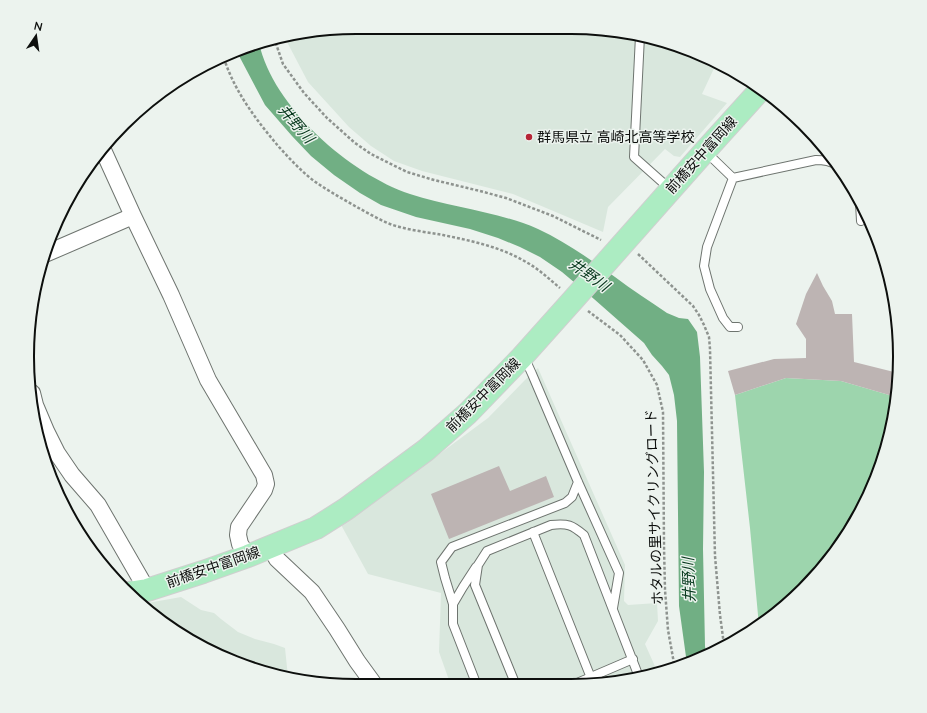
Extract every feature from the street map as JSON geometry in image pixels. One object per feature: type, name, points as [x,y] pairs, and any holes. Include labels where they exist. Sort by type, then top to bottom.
[{"type":"main road","name":"前橋安中富岡線","points":[[137,591],[248,556],[316,528],[346,509],[426,450],[468,413],[522,357],[575,299],[670,189],[757,93]]},
{"type":"street","points":[[105,155],[171,295],[208,380],[264,475],[266,484],[264,490],[238,526],[240,544],[248,556]]},
{"type":"street","points":[[52,251],[133,216]]},
{"type":"street","points":[[40,417],[57,453],[72,475],[98,505],[137,591]]},
{"type":"street","points":[[270,546],[277,559],[312,592],[356,661],[370,679]]},
{"type":"lane","points":[[640,42],[634,157],[670,189]]},
{"type":"lane","points":[[705,151],[733,178]]},
{"type":"lane","points":[[733,178],[816,160],[827,161]]},
{"type":"lane","points":[[733,178],[707,246],[704,266],[710,289],[723,318],[730,327],[738,327]]},
{"type":"lane","points":[[861,216],[861,221]]},
{"type":"lane","points":[[522,357],[532,374],[619,573],[613,610]]},
{"type":"lane","points":[[474,679],[453,624],[453,604],[441,562],[452,548],[565,503],[572,496],[578,482]]},
{"type":"lane","points":[[453,604],[463,586],[487,551],[551,525],[561,524],[573,526],[584,536],[637,672]]},
{"type":"lane","points":[[533,532],[591,678]]},
{"type":"lane","points":[[478,565],[475,585],[513,679]]},
{"type":"lane","points":[[597,678],[632,659]]},
{"type":"path","points":[[276,44],[283,64],[304,93],[327,118],[355,143],[371,154],[407,172],[506,198],[553,216],[617,250],[681,294],[700,315],[709,337],[715,556],[723,641]]},
{"type":"path","name":"ホタルの里サイクリングロード","points":[[225,62],[239,92],[254,115],[290,160],[313,180],[336,195],[391,224],[471,241],[492,247],[526,262],[541,272],[620,335],[643,360],[657,385],[663,412],[664,548],[666,597],[668,630],[674,662]]},
{"type":"shaded area","name":"群馬県立 高崎北高等学校","points":[[356,34],[592,35],[633,40],[654,45],[674,51],[713,67],[714,68],[702,94],[727,103],[680,157],[674,156],[665,149],[608,207],[603,232],[513,194],[422,171],[394,161],[371,146],[349,127],[308,82],[287,42],[314,37]]},
{"type":"shaded area","points":[[538,368],[625,565],[624,601],[628,605],[657,603],[658,621],[645,644],[656,668],[633,673],[592,678],[449,679],[439,652],[441,593],[368,574],[340,523],[384,495],[488,418]]},
{"type":"shaded area","points":[[786,378],[841,381],[890,395],[887,419],[876,460],[860,499],[850,518],[839,536],[799,585],[758,619],[750,528],[735,395]]},
{"type":"shaded area","points":[[181,597],[201,610],[214,613],[238,632],[285,648],[287,671],[253,662],[214,646],[177,625],[149,603]]},
{"type":"water","name":"井野川","points":[[261,49],[267,67],[280,91],[297,114],[317,135],[363,171],[410,194],[507,218],[538,229],[597,264],[667,313],[679,318],[688,319],[697,332],[700,357],[704,472],[703,549],[705,649],[686,657],[679,606],[677,421],[674,395],[669,375],[644,343],[562,272],[540,257],[498,238],[470,229],[416,217],[381,205],[360,193],[334,175],[311,156],[265,105],[239,56]]},
{"type":"building","points":[[817,273],[832,301],[835,314],[852,314],[854,362],[892,372],[890,395],[841,381],[786,378],[735,395],[728,371],[774,359],[806,358],[806,339],[796,324],[806,294]]},
{"type":"building","points":[[499,466],[510,491],[546,476],[554,497],[449,539],[431,494]]},
{"type":"place","name":"群馬県立 高崎北高等学校","points":[[529,137]]}]
